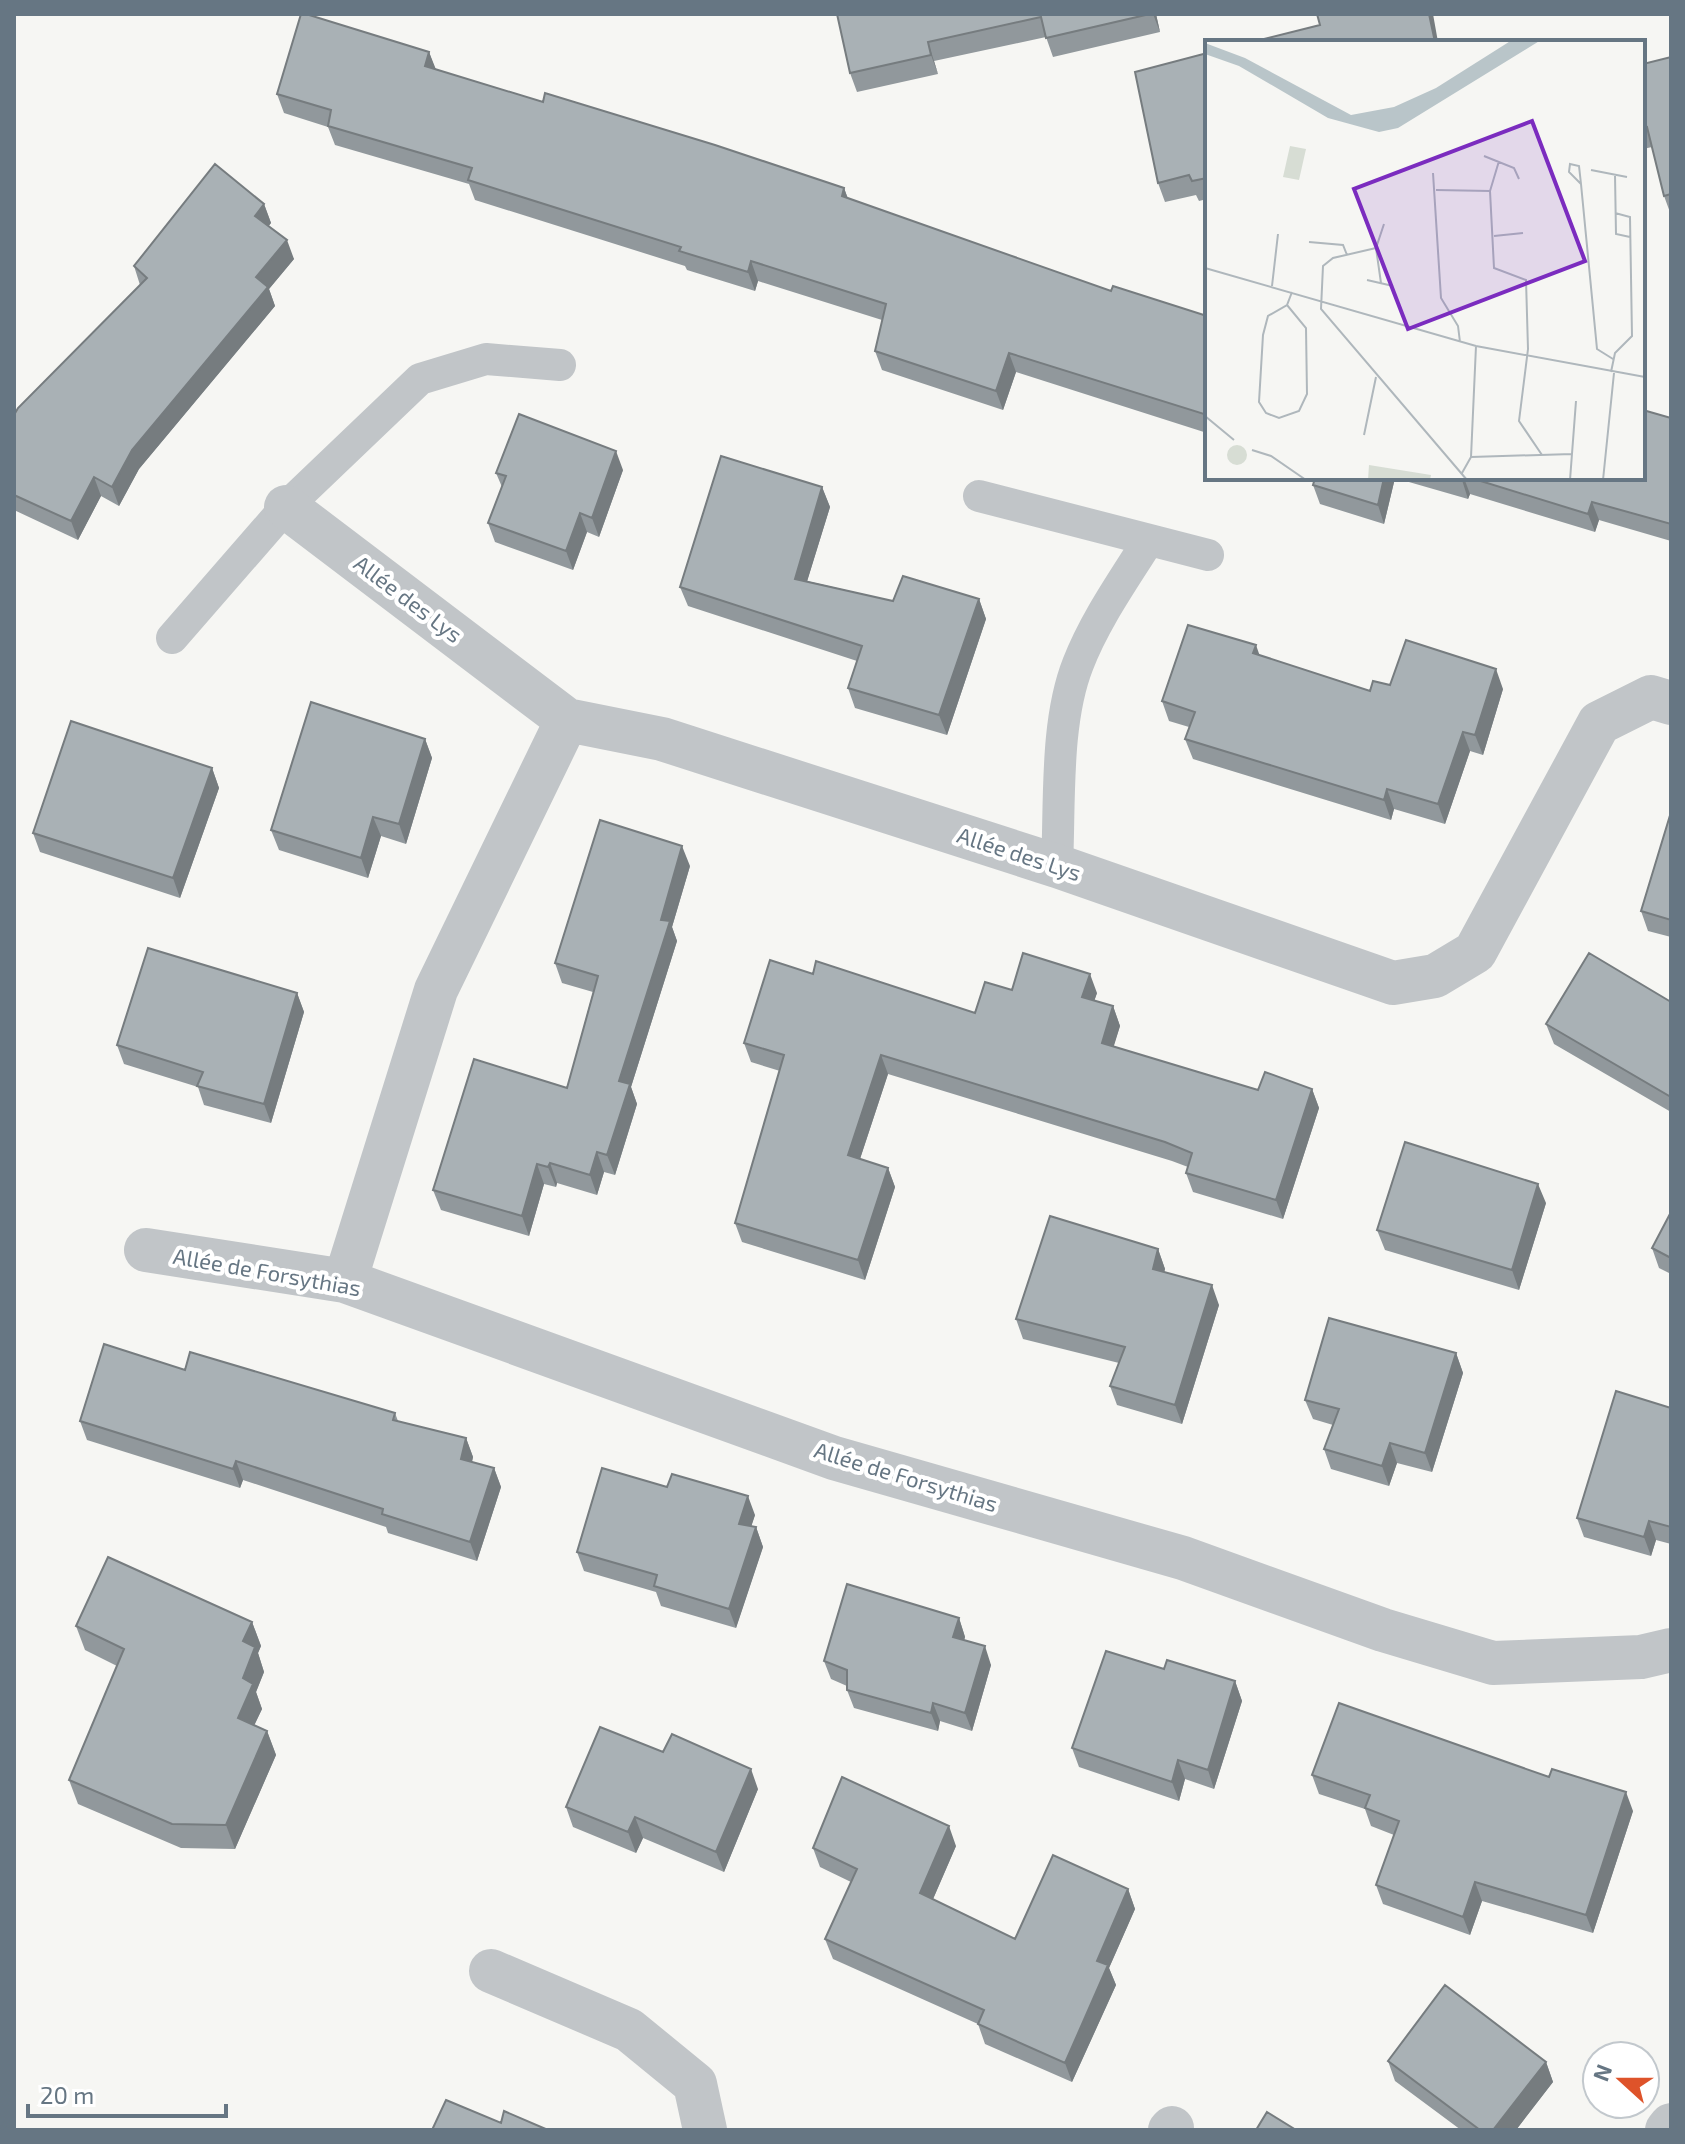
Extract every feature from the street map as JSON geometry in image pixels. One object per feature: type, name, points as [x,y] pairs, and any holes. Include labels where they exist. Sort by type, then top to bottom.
[{"type":"street","name":"Allée des Lys","points":[[286,507],[567,720],[662,739],[1057,866],[1393,983],[1435,976],[1475,952],[1599,723],[1651,697],[1671,703]]},
{"type":"street","points":[[345,1281],[436,990],[567,720]]},
{"type":"street","name":"Allée de Forsythias","points":[[146,1250],[345,1281],[834,1458],[1183,1558],[1383,1630],[1493,1663],[1641,1657],[1671,1650]]},
{"type":"street","points":[[491,1971],[629,2030],[695,2084],[705,2130]]},
{"type":"street","points":[[1667,2130],[1671,2125]]},
{"type":"lane","points":[[172,638],[286,507],[420,379],[486,359],[560,365]]},
{"type":"lane","points":[[979,496],[1208,555]]},
{"type":"lane","points":[[1057,866],[1063,737],[1077,666],[1108,604],[1148,541]]},
{"type":"building","points":[[301,14],[306,14],[429,52],[425,66],[543,102],[545,93],[844,188],[842,196],[1111,291],[1113,286],[1205,315],[1205,414],[1009,353],[996,391],[875,351],[886,304],[751,261],[748,272],[679,251],[681,247],[468,180],[472,168],[328,126],[331,110],[277,94]]},
{"type":"building","points":[[837,14],[1150,14],[1046,38],[1041,17],[928,42],[931,55],[850,73]]},
{"type":"building","points":[[1317,14],[1429,14],[1435,40],[1260,40],[1320,25]]},
{"type":"building","points":[[1205,54],[1205,178],[1192,181],[1189,175],[1158,183],[1135,72]]},
{"type":"building","points":[[1671,57],[1671,194],[1664,196],[1645,128],[1645,64]]},
{"type":"building","points":[[215,164],[264,204],[255,216],[287,240],[256,277],[268,287],[132,450],[112,487],[94,477],[71,521],[14,495],[14,415],[18,408],[147,278],[134,266]]},
{"type":"building","points":[[1645,411],[1671,418],[1671,524],[1592,502],[1588,514],[1478,480],[1645,480]]},
{"type":"building","points":[[519,414],[616,451],[592,518],[580,513],[566,551],[488,523],[506,476],[496,473]]},
{"type":"building","points":[[721,456],[822,487],[795,579],[893,601],[903,576],[979,599],[939,715],[848,688],[862,646],[680,587]]},
{"type":"building","points":[[1314,480],[1384,480],[1378,505],[1313,485]]},
{"type":"building","points":[[1188,625],[1256,645],[1253,653],[1370,691],[1373,681],[1390,685],[1406,640],[1496,669],[1475,735],[1463,732],[1438,804],[1387,789],[1384,800],[1185,739],[1195,712],[1162,701]]},
{"type":"building","points":[[311,702],[425,739],[399,824],[373,817],[361,858],[271,830]]},
{"type":"building","points":[[71,721],[212,768],[173,878],[33,833]]},
{"type":"building","points":[[1671,812],[1671,920],[1641,911]]},
{"type":"building","points":[[600,820],[682,846],[661,920],[670,921],[619,1081],[630,1084],[607,1155],[597,1152],[590,1175],[550,1163],[548,1167],[537,1164],[522,1216],[433,1190],[474,1059],[567,1088],[598,976],[555,963]]},
{"type":"building","points":[[148,948],[297,993],[264,1104],[197,1086],[203,1072],[117,1045]]},
{"type":"building","points":[[1023,953],[1090,974],[1082,997],[1113,1006],[1102,1043],[1258,1090],[1265,1072],[1312,1089],[1276,1200],[1186,1173],[1192,1153],[1165,1142],[881,1055],[848,1155],[888,1168],[858,1260],[735,1223],[784,1055],[744,1043],[770,960],[813,974],[816,961],[975,1013],[985,982],[1012,990]]},
{"type":"building","points":[[1589,953],[1671,1002],[1671,1097],[1546,1024]]},
{"type":"building","points":[[1405,1142],[1538,1184],[1512,1270],[1377,1230]]},
{"type":"building","points":[[1671,1212],[1671,1258],[1652,1248]]},
{"type":"building","points":[[1050,1216],[1158,1249],[1153,1269],[1212,1285],[1175,1405],[1110,1386],[1125,1347],[1016,1319]]},
{"type":"building","points":[[1329,1318],[1456,1353],[1425,1453],[1390,1443],[1382,1466],[1324,1449],[1339,1409],[1305,1400]]},
{"type":"building","points":[[104,1344],[185,1370],[190,1352],[395,1413],[393,1420],[466,1438],[461,1459],[494,1468],[470,1542],[382,1514],[383,1509],[236,1461],[233,1469],[80,1421]]},
{"type":"building","points":[[1616,1391],[1671,1408],[1671,1527],[1649,1521],[1644,1537],[1577,1518]]},
{"type":"building","points":[[602,1468],[667,1487],[672,1474],[748,1496],[739,1524],[756,1527],[729,1609],[654,1586],[657,1575],[577,1552]]},
{"type":"building","points":[[108,1557],[252,1622],[243,1641],[255,1647],[243,1678],[253,1684],[238,1718],[267,1731],[226,1825],[172,1824],[69,1780],[124,1649],[76,1626]]},
{"type":"building","points":[[847,1584],[959,1618],[953,1637],[985,1646],[965,1713],[933,1703],[931,1713],[847,1690],[847,1670],[824,1661]]},
{"type":"building","points":[[1106,1651],[1164,1669],[1167,1660],[1235,1681],[1208,1770],[1178,1760],[1172,1782],[1072,1748]]},
{"type":"building","points":[[1339,1703],[1549,1777],[1552,1769],[1626,1792],[1586,1915],[1475,1882],[1463,1917],[1376,1885],[1399,1821],[1365,1808],[1370,1795],[1312,1775]]},
{"type":"building","points":[[600,1727],[663,1752],[672,1734],[751,1769],[716,1852],[635,1817],[628,1832],[566,1807]]},
{"type":"building","points":[[842,1777],[949,1826],[920,1893],[1015,1939],[1053,1855],[1128,1889],[1097,1961],[1108,1965],[1065,2063],[978,2024],[984,2010],[825,1939],[857,1869],[813,1848]]},
{"type":"building","points":[[1445,1985],[1546,2062],[1493,2130],[1480,2130],[1388,2061]]},
{"type":"building","points":[[446,2100],[501,2123],[504,2111],[548,2130],[432,2130]]},
{"type":"building","points":[[1267,2112],[1296,2130],[1256,2130]]}]
